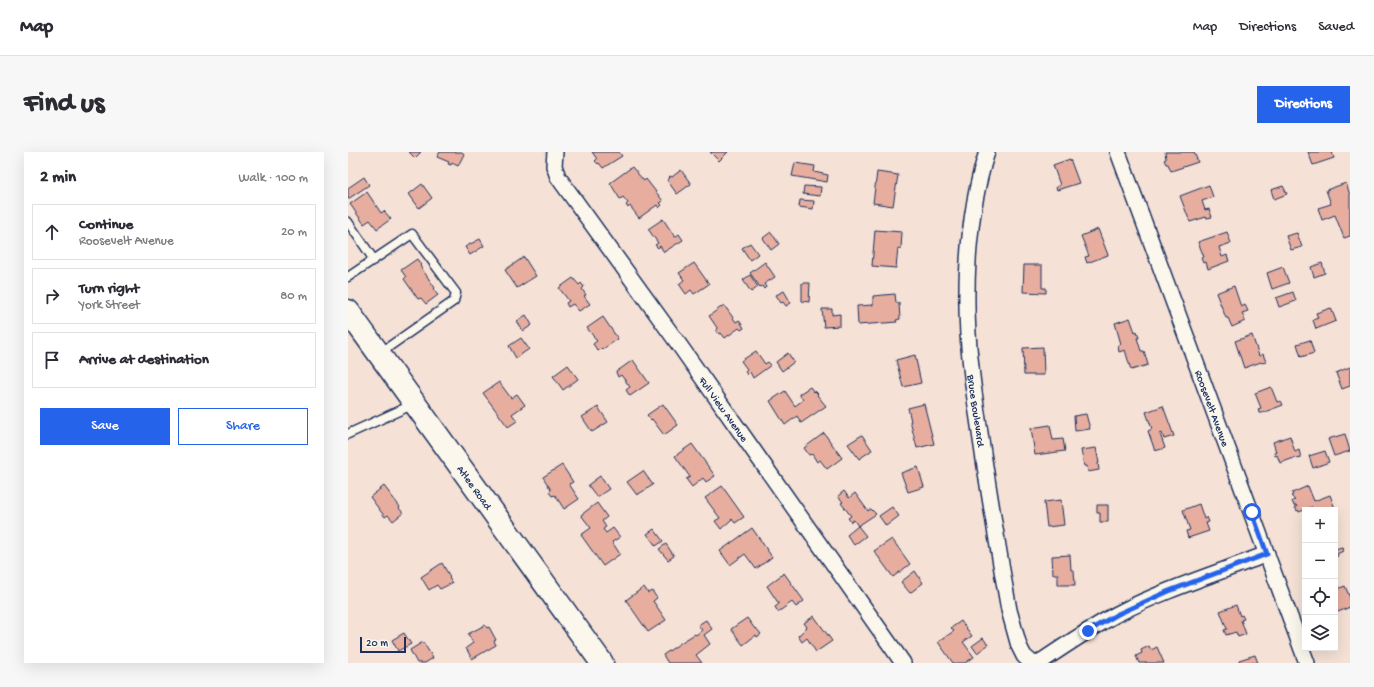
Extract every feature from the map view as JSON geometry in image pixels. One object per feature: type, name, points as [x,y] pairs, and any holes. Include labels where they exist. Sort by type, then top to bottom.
[{"type":"main road","name":"Atlee Road","points":[[348,311],[602,663]]},
{"type":"street","name":"Full View Avenue","points":[[555,152],[554,166],[558,177],[680,346],[903,663]]},
{"type":"street","name":"Bruce Boulevard","points":[[987,152],[981,171],[976,196],[969,247],[968,321],[971,366],[1001,569],[1009,610],[1019,646],[1024,656],[1032,663]]},
{"type":"street","name":"Roosevelt Avenue","points":[[1118,152],[1307,663]]},
{"type":"street","points":[[1039,663],[1088,631],[1118,614],[1169,591],[1267,554]]},
{"type":"lane","points":[[348,222],[374,260]]},
{"type":"lane","points":[[348,277],[412,234],[456,293],[454,301],[379,354]]},
{"type":"lane","points":[[348,434],[414,404]]},
{"type":"building","points":[[409,152],[421,152],[415,158]]},
{"type":"building","points":[[440,152],[462,152],[464,154],[458,166],[452,163],[451,165],[448,164],[449,162],[437,157]]},
{"type":"building","points":[[592,152],[619,152],[622,156],[603,168],[595,161],[597,159]]},
{"type":"building","points":[[710,152],[728,152],[719,161]]},
{"type":"building","points":[[1165,152],[1194,152],[1198,162],[1171,171],[1168,164],[1166,164],[1164,160],[1166,159]]},
{"type":"building","points":[[1308,152],[1332,152],[1334,158],[1313,165]]},
{"type":"building","points":[[1070,159],[1079,183],[1057,190],[1056,187],[1060,185],[1053,165]]},
{"type":"building","points":[[795,163],[815,166],[814,172],[828,175],[827,182],[792,176]]},
{"type":"building","points":[[632,167],[644,181],[646,179],[663,201],[660,203],[662,205],[659,208],[657,205],[639,218],[630,206],[628,208],[626,205],[628,203],[623,197],[620,199],[610,183]]},
{"type":"building","points":[[681,170],[691,184],[677,194],[667,180],[670,176],[672,177]]},
{"type":"building","points":[[877,172],[898,175],[893,206],[873,203]]},
{"type":"building","points":[[364,177],[369,185],[348,199],[348,188]]},
{"type":"building","points":[[1346,183],[1350,195],[1350,236],[1344,238],[1335,215],[1322,220],[1318,208],[1331,204],[1326,190]]},
{"type":"building","points":[[422,184],[432,198],[419,208],[409,194]]},
{"type":"building","points":[[1209,185],[1213,197],[1202,201],[1205,210],[1209,209],[1212,217],[1206,217],[1190,222],[1180,196]]},
{"type":"building","points":[[804,186],[821,187],[820,196],[803,194]]},
{"type":"building","points":[[1283,186],[1287,194],[1274,199],[1271,190]]},
{"type":"building","points":[[367,192],[381,213],[384,211],[391,219],[377,229],[370,220],[364,224],[350,204]]},
{"type":"building","points":[[800,200],[814,201],[813,209],[799,207]]},
{"type":"building","points":[[663,219],[675,237],[679,234],[683,240],[664,252],[660,246],[658,248],[655,245],[658,243],[648,229]]},
{"type":"building","points":[[1098,229],[1108,255],[1087,263],[1085,257],[1089,256],[1081,236]]},
{"type":"building","points":[[875,230],[902,232],[901,249],[898,248],[896,268],[872,266]]},
{"type":"building","points":[[771,232],[779,244],[771,250],[763,238]]},
{"type":"building","points":[[1227,232],[1231,243],[1219,247],[1222,257],[1227,255],[1229,261],[1208,269],[1206,262],[1203,263],[1201,258],[1204,257],[1198,242]]},
{"type":"building","points":[[1297,233],[1302,247],[1291,250],[1286,236]]},
{"type":"building","points":[[480,239],[484,246],[470,255],[465,247]]},
{"type":"building","points":[[750,243],[758,254],[750,260],[742,248]]},
{"type":"building","points":[[524,257],[536,276],[517,288],[505,270]]},
{"type":"building","points":[[417,259],[438,295],[426,304],[421,298],[418,299],[404,279],[406,277],[401,270]]},
{"type":"building","points":[[765,262],[775,277],[764,284],[766,287],[764,289],[762,286],[760,287],[750,273]]},
{"type":"building","points":[[694,263],[709,284],[694,294],[691,290],[686,294],[679,284],[684,280],[679,273]]},
{"type":"building","points":[[1322,263],[1325,273],[1314,277],[1311,267]]},
{"type":"building","points":[[1024,265],[1042,265],[1042,288],[1046,288],[1046,293],[1023,292]]},
{"type":"building","points":[[1283,267],[1289,283],[1272,289],[1267,273]]},
{"type":"building","points":[[750,275],[758,287],[751,292],[743,280]]},
{"type":"building","points":[[573,278],[579,285],[581,283],[584,287],[582,289],[586,295],[584,296],[590,304],[579,311],[573,304],[568,307],[566,303],[569,301],[559,288]]},
{"type":"building","points":[[802,283],[810,283],[809,302],[802,301]]},
{"type":"building","points":[[1234,286],[1241,307],[1245,305],[1248,311],[1242,313],[1245,321],[1232,327],[1228,318],[1226,318],[1216,293]]},
{"type":"building","points":[[784,291],[791,303],[786,306],[783,302],[781,303],[776,295]]},
{"type":"building","points":[[1293,292],[1296,301],[1279,307],[1276,298]]},
{"type":"building","points":[[895,294],[896,303],[899,303],[900,319],[896,320],[897,322],[858,325],[857,306],[873,305],[873,296]]},
{"type":"building","points":[[724,305],[736,322],[739,320],[744,328],[741,330],[739,328],[725,338],[716,330],[718,329],[709,316]]},
{"type":"building","points":[[1331,308],[1336,321],[1316,329],[1313,320],[1318,318],[1316,313]]},
{"type":"building","points":[[822,309],[832,309],[832,315],[840,314],[840,326],[824,327]]},
{"type":"building","points":[[526,315],[532,325],[523,331],[517,321]]},
{"type":"building","points":[[603,317],[618,339],[598,351],[593,344],[597,341],[587,328]]},
{"type":"building","points":[[1130,318],[1135,332],[1137,331],[1139,338],[1137,338],[1141,351],[1144,351],[1148,365],[1131,370],[1125,350],[1119,352],[1118,346],[1121,344],[1115,323]]},
{"type":"building","points":[[1252,335],[1259,356],[1263,354],[1266,362],[1261,362],[1244,368],[1235,341]]},
{"type":"building","points":[[521,338],[529,349],[516,358],[509,346]]},
{"type":"building","points":[[1310,340],[1314,353],[1301,357],[1297,344]]},
{"type":"building","points":[[1043,347],[1044,375],[1024,375],[1023,348]]},
{"type":"building","points":[[756,351],[765,364],[768,362],[771,365],[753,378],[750,372],[747,375],[745,371],[747,369],[741,361]]},
{"type":"building","points":[[788,353],[794,362],[782,371],[776,362]]},
{"type":"building","points":[[915,355],[921,383],[903,387],[896,360]]},
{"type":"building","points":[[633,360],[649,383],[630,396],[626,390],[630,387],[621,375],[618,377],[616,372]]},
{"type":"building","points":[[568,365],[578,379],[563,390],[553,376]]},
{"type":"building","points":[[1350,367],[1350,386],[1342,389],[1336,373]]},
{"type":"building","points":[[499,382],[511,398],[517,394],[525,405],[512,414],[517,421],[508,427],[483,393]]},
{"type":"building","points":[[810,387],[818,394],[817,395],[826,406],[801,423],[797,416],[785,425],[770,401],[785,391],[795,406],[803,400],[799,394]]},
{"type":"building","points":[[1271,387],[1277,402],[1281,401],[1283,405],[1259,413],[1258,409],[1261,408],[1255,393]]},
{"type":"building","points":[[663,404],[678,425],[664,435],[652,419],[651,420],[647,415]]},
{"type":"building","points":[[924,404],[934,444],[917,448],[908,408]]},
{"type":"building","points":[[1163,406],[1174,436],[1164,439],[1162,433],[1160,434],[1165,448],[1155,451],[1148,431],[1152,429],[1146,412]]},
{"type":"building","points":[[598,407],[608,422],[592,432],[582,417]]},
{"type":"building","points":[[1086,414],[1090,429],[1075,431],[1074,416]]},
{"type":"building","points":[[1050,425],[1053,440],[1063,439],[1065,451],[1035,455],[1031,428]]},
{"type":"building","points":[[824,433],[842,458],[827,469],[820,460],[817,462],[812,454],[809,455],[804,448]]},
{"type":"building","points":[[1345,434],[1350,451],[1334,456],[1328,439]]},
{"type":"building","points":[[862,435],[872,450],[859,459],[848,444]]},
{"type":"building","points":[[1290,436],[1295,452],[1299,450],[1301,458],[1298,459],[1297,457],[1280,463],[1277,455],[1275,456],[1274,453],[1276,452],[1273,442]]},
{"type":"building","points":[[692,444],[715,476],[706,482],[703,478],[692,487],[686,479],[690,477],[675,456]]},
{"type":"building","points":[[1096,448],[1099,470],[1088,472],[1087,466],[1084,466],[1081,450]]},
{"type":"building","points":[[1325,451],[1329,462],[1313,468],[1309,456]]},
{"type":"building","points":[[562,465],[573,482],[569,484],[579,499],[564,509],[555,495],[552,496],[549,492],[551,490],[543,477]]},
{"type":"building","points":[[918,467],[924,487],[908,492],[901,473]]},
{"type":"building","points":[[643,471],[653,485],[637,495],[627,482]]},
{"type":"building","points":[[600,476],[609,489],[597,497],[588,485]]},
{"type":"building","points":[[384,486],[403,513],[393,521],[388,515],[385,517],[370,497]]},
{"type":"building","points":[[722,486],[744,517],[735,523],[732,519],[721,529],[715,521],[720,518],[705,498]]},
{"type":"building","points":[[1308,486],[1314,501],[1330,495],[1334,507],[1302,507],[1302,511],[1299,512],[1295,507],[1297,507],[1296,505],[1294,506],[1292,501],[1295,500],[1291,496],[1293,495],[1292,493]]},
{"type":"building","points":[[844,491],[849,498],[855,493],[868,511],[871,509],[876,514],[858,526],[854,520],[851,522],[848,518],[851,516],[841,503],[843,502],[838,496]]},
{"type":"building","points":[[1061,500],[1064,525],[1047,527],[1044,502]]},
{"type":"building","points":[[597,503],[607,517],[602,521],[606,527],[603,529],[606,533],[613,528],[620,537],[612,542],[620,554],[603,566],[581,535],[591,528],[581,515]]},
{"type":"building","points":[[1199,504],[1204,519],[1207,517],[1209,522],[1206,523],[1209,531],[1188,538],[1186,531],[1190,530],[1183,510]]},
{"type":"building","points":[[1097,505],[1108,505],[1108,522],[1100,522],[1100,513],[1097,513]]},
{"type":"building","points":[[892,507],[899,516],[886,526],[879,516]]},
{"type":"building","points":[[858,526],[866,536],[854,545],[847,535]]},
{"type":"building","points":[[752,528],[772,557],[756,569],[745,554],[730,565],[720,551]]},
{"type":"building","points":[[654,529],[663,541],[656,546],[647,534]]},
{"type":"building","points":[[892,539],[910,564],[893,577],[874,551]]},
{"type":"building","points":[[666,544],[674,556],[668,560],[659,549]]},
{"type":"building","points":[[1342,547],[1343,551],[1338,554],[1338,548]]},
{"type":"building","points":[[1070,555],[1071,570],[1074,570],[1075,585],[1058,585],[1058,574],[1053,574],[1052,556]]},
{"type":"building","points":[[442,563],[452,583],[440,589],[437,585],[429,590],[421,577]]},
{"type":"building","points":[[915,571],[923,583],[910,593],[901,582]]},
{"type":"building","points":[[784,573],[804,601],[796,607],[792,602],[778,612],[775,607],[779,604],[767,586]]},
{"type":"building","points":[[1345,586],[1350,598],[1350,607],[1338,612],[1338,589]]},
{"type":"building","points":[[644,587],[648,593],[652,591],[657,598],[653,601],[666,620],[648,632],[626,600]]},
{"type":"building","points":[[1236,605],[1240,616],[1242,615],[1244,619],[1241,620],[1246,634],[1238,637],[1236,632],[1226,635],[1224,630],[1227,629],[1220,611]]},
{"type":"building","points":[[814,616],[832,641],[816,652],[807,638],[802,642],[798,636],[807,627],[804,623]]},
{"type":"building","points":[[747,618],[755,629],[756,628],[761,634],[757,637],[756,635],[743,645],[731,629]]},
{"type":"building","points":[[706,620],[712,629],[704,635],[710,644],[696,655],[702,663],[668,663],[663,655],[685,640],[695,634],[696,635],[702,630],[698,625]]},
{"type":"building","points":[[961,621],[972,636],[963,642],[974,657],[965,663],[953,663],[938,642],[954,631],[951,628]]},
{"type":"building","points":[[485,625],[487,628],[489,627],[496,640],[494,641],[496,645],[472,659],[466,648],[473,643],[468,634]]},
{"type":"building","points":[[404,633],[411,644],[398,651],[392,640]]},
{"type":"building","points":[[983,638],[988,645],[977,653],[972,646]]},
{"type":"building","points":[[423,642],[433,658],[425,663],[417,663],[410,650]]},
{"type":"building","points":[[1149,646],[1151,650],[1157,647],[1164,663],[1139,663],[1136,656],[1142,653],[1141,650]]},
{"type":"building","points":[[1255,655],[1258,663],[1240,663],[1239,660]]},
{"type":"route","points":[[1088,631],[1118,614],[1169,591],[1267,554],[1252,512]]}]
